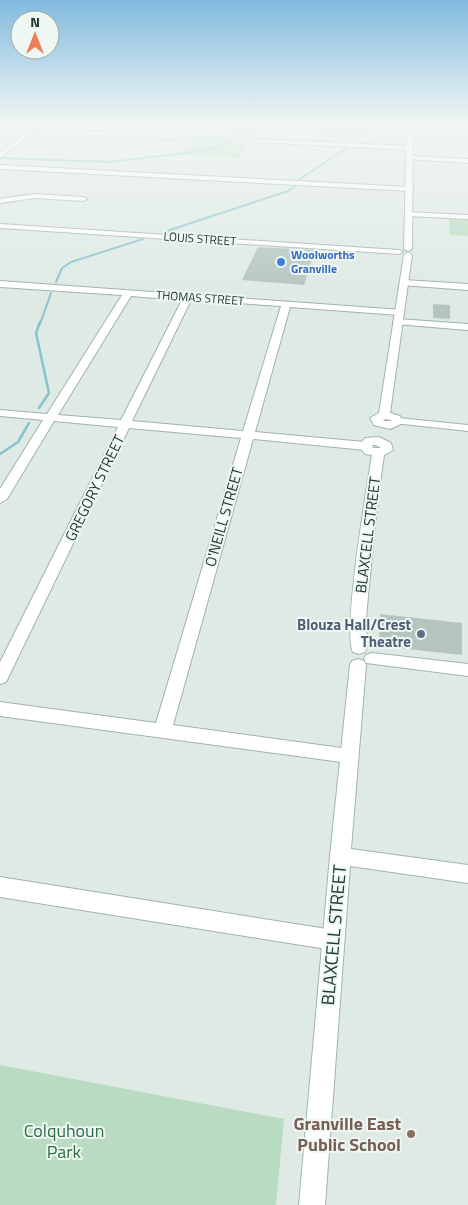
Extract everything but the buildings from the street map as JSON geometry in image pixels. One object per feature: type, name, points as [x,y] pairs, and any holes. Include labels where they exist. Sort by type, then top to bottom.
[{"type":"street","points":[[228,179],[410,189]]},
{"type":"street","name":"BLAXCELL STREET","points":[[312,1205],[348,756],[363,657],[358,625],[366,535],[404,282],[410,179]]},
{"type":"street","points":[[0,201],[35,196],[82,199]]},
{"type":"street","points":[[409,214],[468,217]]},
{"type":"street","name":"LOUIS STREET","points":[[0,226],[405,252]]},
{"type":"street","points":[[404,282],[468,287]]},
{"type":"street","name":"THOMAS STREET","points":[[0,284],[286,304],[468,327]]},
{"type":"street","points":[[0,499],[128,293]]},
{"type":"street","name":"GREGORY STREET","points":[[0,678],[188,297]]},
{"type":"street","name":"O'NEILL STREET","points":[[163,730],[286,304]]},
{"type":"street","points":[[0,413],[365,446],[368,451],[378,447]]},
{"type":"street","points":[[383,420],[393,426],[398,422],[468,428]]},
{"type":"street","points":[[363,657],[468,670]]},
{"type":"street","points":[[0,709],[348,756]]},
{"type":"street","points":[[340,856],[468,874]]},
{"type":"street","points":[[0,888],[333,940]]},
{"type":"green space","points":[[449,219],[468,220],[468,236],[450,235]]},
{"type":"green space","name":"Colquhoun Park","points":[[0,1065],[284,1119],[276,1205],[0,1205]]},
{"type":"waterway","points":[[164,232],[288,191],[295,186]]},
{"type":"waterway","points":[[56,282],[62,268],[71,262],[143,239]]},
{"type":"waterway","points":[[40,324],[51,293]]},
{"type":"waterway","points":[[39,408],[49,393],[36,333],[40,322]]},
{"type":"waterway","points":[[0,454],[18,442],[29,423]]},
{"type":"place","name":"Woolworths Granville","points":[[281,262]]},
{"type":"place","name":"Blouza Hall/Crest Theatre","points":[[421,634]]},
{"type":"place","name":"Granville East Public School","points":[[411,1134]]}]
